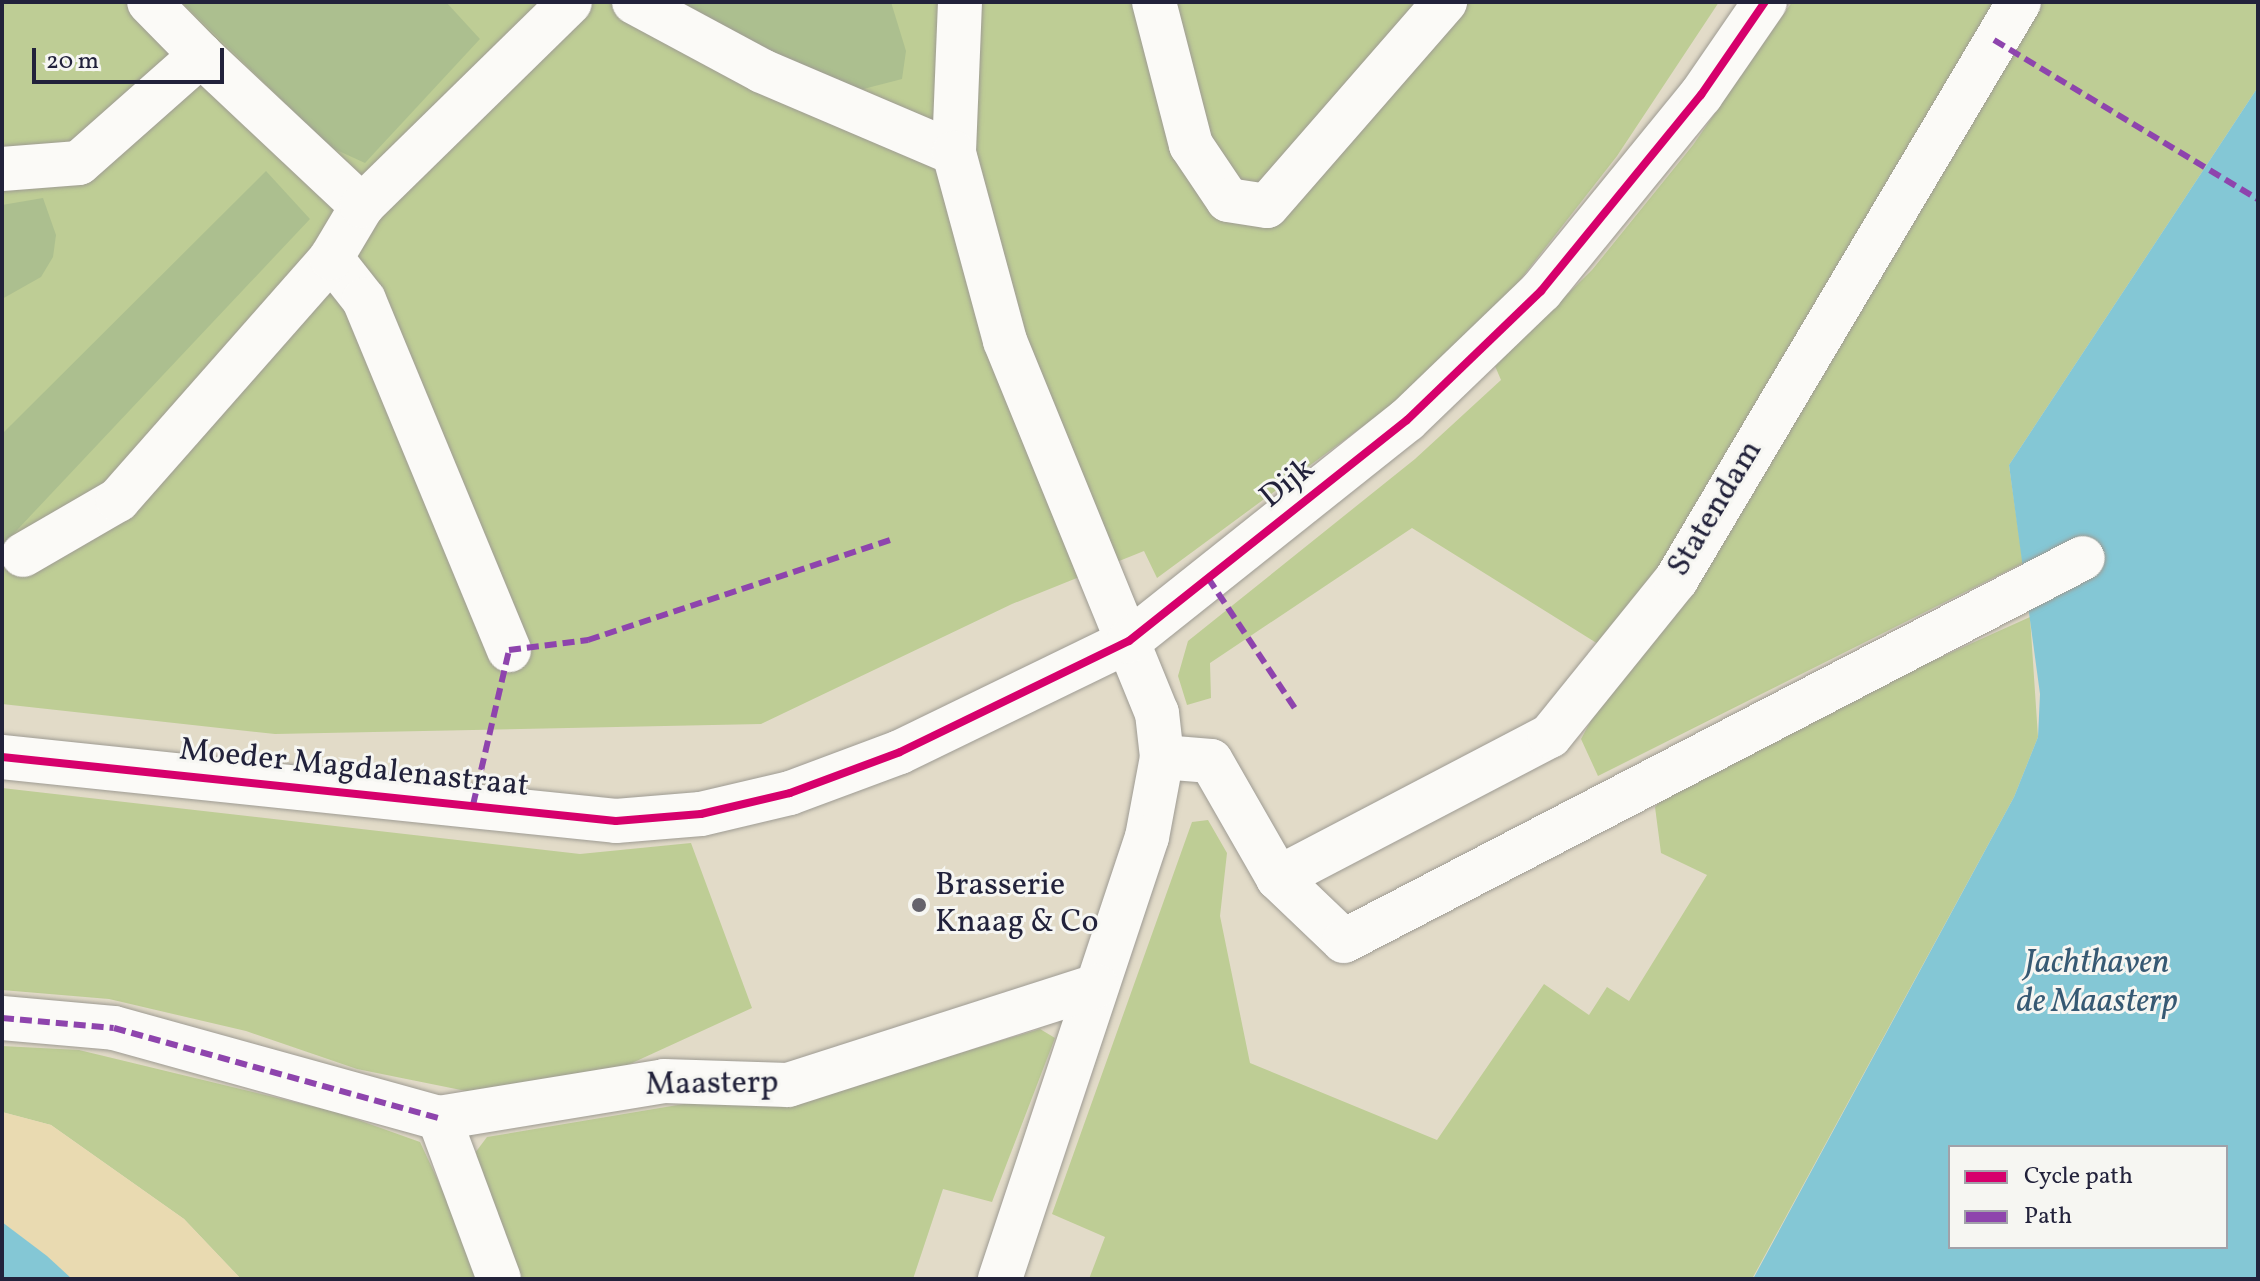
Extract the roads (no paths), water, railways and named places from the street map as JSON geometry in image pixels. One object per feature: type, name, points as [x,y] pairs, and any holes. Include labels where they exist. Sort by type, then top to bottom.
[{"type":"street","points":[[149,2],[362,206]]},
{"type":"street","points":[[23,555],[118,500],[331,258],[362,206],[570,2]]},
{"type":"street","points":[[634,2],[762,71],[954,153]]},
{"type":"street","points":[[960,2],[954,153],[1005,341],[1157,713],[1162,757],[1147,837],[1000,1279]]},
{"type":"street","points":[[1154,2],[1191,145],[1228,200],[1267,206],[1445,2]]},
{"type":"street","name":"Dijk","points":[[701,814],[790,793],[900,752],[1129,641],[1407,420],[1541,291],[1701,95],[1765,2]]},
{"type":"street","name":"Statendam","points":[[1278,878],[1550,736],[1676,580],[2019,2]]},
{"type":"street","points":[[2,169],[79,163],[201,55]]},
{"type":"street","points":[[331,258],[364,300],[509,650]]},
{"type":"street","points":[[1162,757],[1211,761],[1278,878],[1344,941],[2083,558]]},
{"type":"street","name":"Moeder Magdalenastraat","points":[[2,757],[616,821],[701,814]]},
{"type":"street","name":"Maasterp","points":[[439,1118],[664,1081],[788,1085],[1096,986]]},
{"type":"street","points":[[2,1018],[114,1028],[439,1118],[499,1279]]},
{"type":"water","name":"Jachthaven de Maasterp","points":[[2258,87],[2258,1279],[1753,1279],[2014,797],[2038,737],[2040,694],[2009,465]]},
{"type":"water","points":[[2,1222],[47,1256],[72,1279],[2,1279]]},
{"type":"place","name":"Brasserie Knaag & Co","points":[[919,905]]}]
